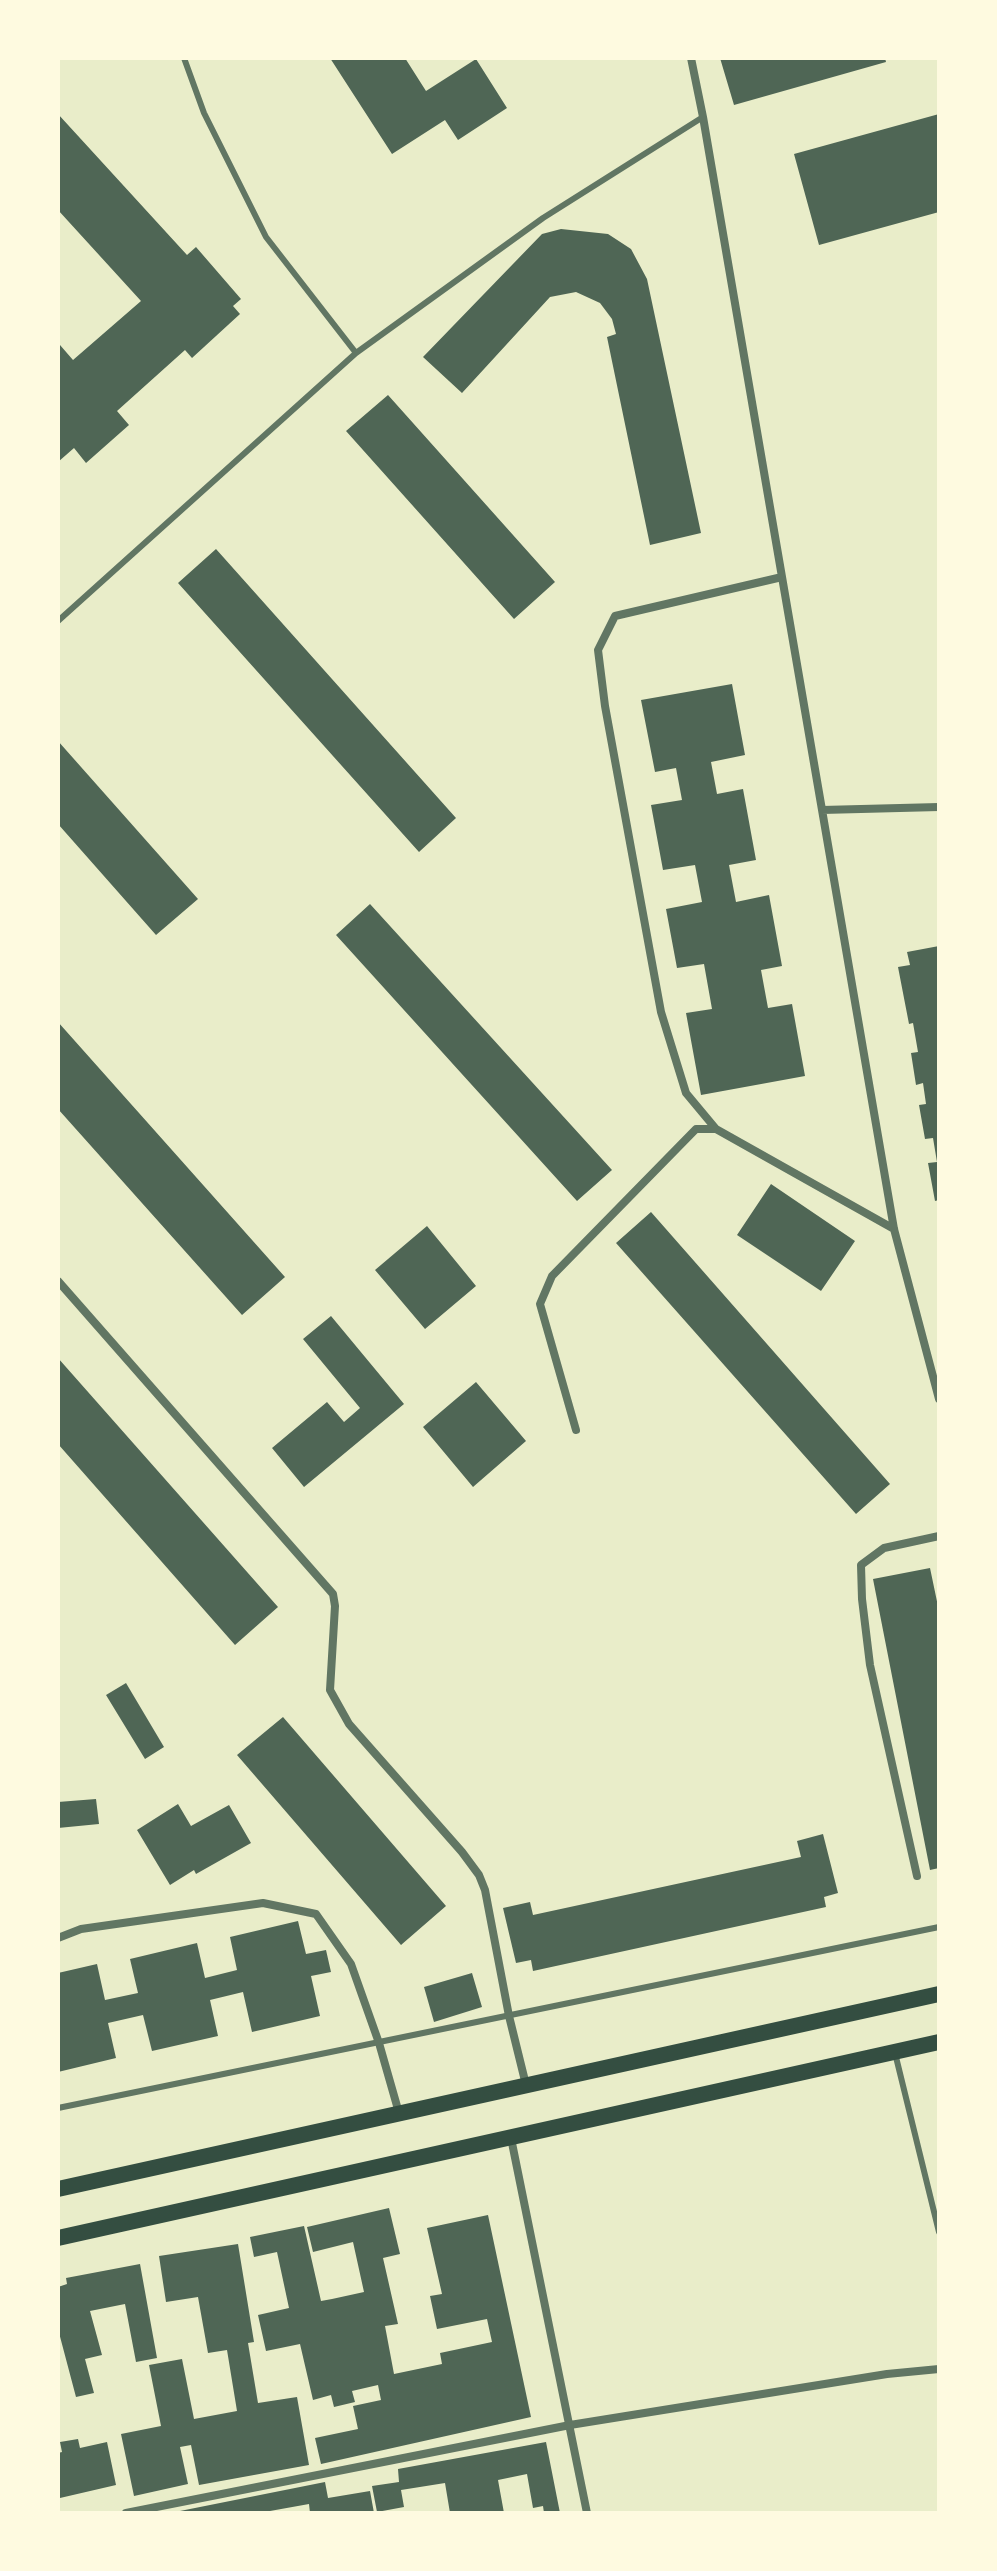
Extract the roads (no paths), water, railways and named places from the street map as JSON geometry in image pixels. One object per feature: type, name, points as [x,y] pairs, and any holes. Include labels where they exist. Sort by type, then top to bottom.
[{"type":"main road","points":[[58,2189],[939,1994]]},
{"type":"main road","points":[[58,2238],[939,2042]]},
{"type":"street","points":[[691,58],[894,1229],[939,1399]]},
{"type":"street","points":[[782,577],[615,616],[598,650],[605,706],[661,1012],[686,1093],[716,1129],[894,1229]]},
{"type":"street","points":[[822,810],[939,807]]},
{"type":"street","points":[[576,1430],[540,1304],[552,1276],[696,1129],[716,1129]]},
{"type":"street","points":[[58,1281],[333,1594],[330,1690],[349,1724],[479,1875],[485,1890],[509,2016],[526,2085]]},
{"type":"street","points":[[917,1876],[870,1665],[861,1565],[884,1548],[939,1536]]},
{"type":"street","points":[[58,1938],[81,1929],[263,1903],[316,1914],[351,1964],[379,2043],[399,2113]]},
{"type":"street","points":[[511,2138],[587,2513]]},
{"type":"street","points":[[126,2513],[570,2425],[887,2374],[939,2369]]},
{"type":"lane","points":[[184,58],[204,113],[266,237],[356,353]]},
{"type":"lane","points":[[58,621],[356,353],[543,218],[703,117]]},
{"type":"lane","points":[[58,2108],[939,1927]]},
{"type":"lane","points":[[894,2052],[939,2232]]}]
